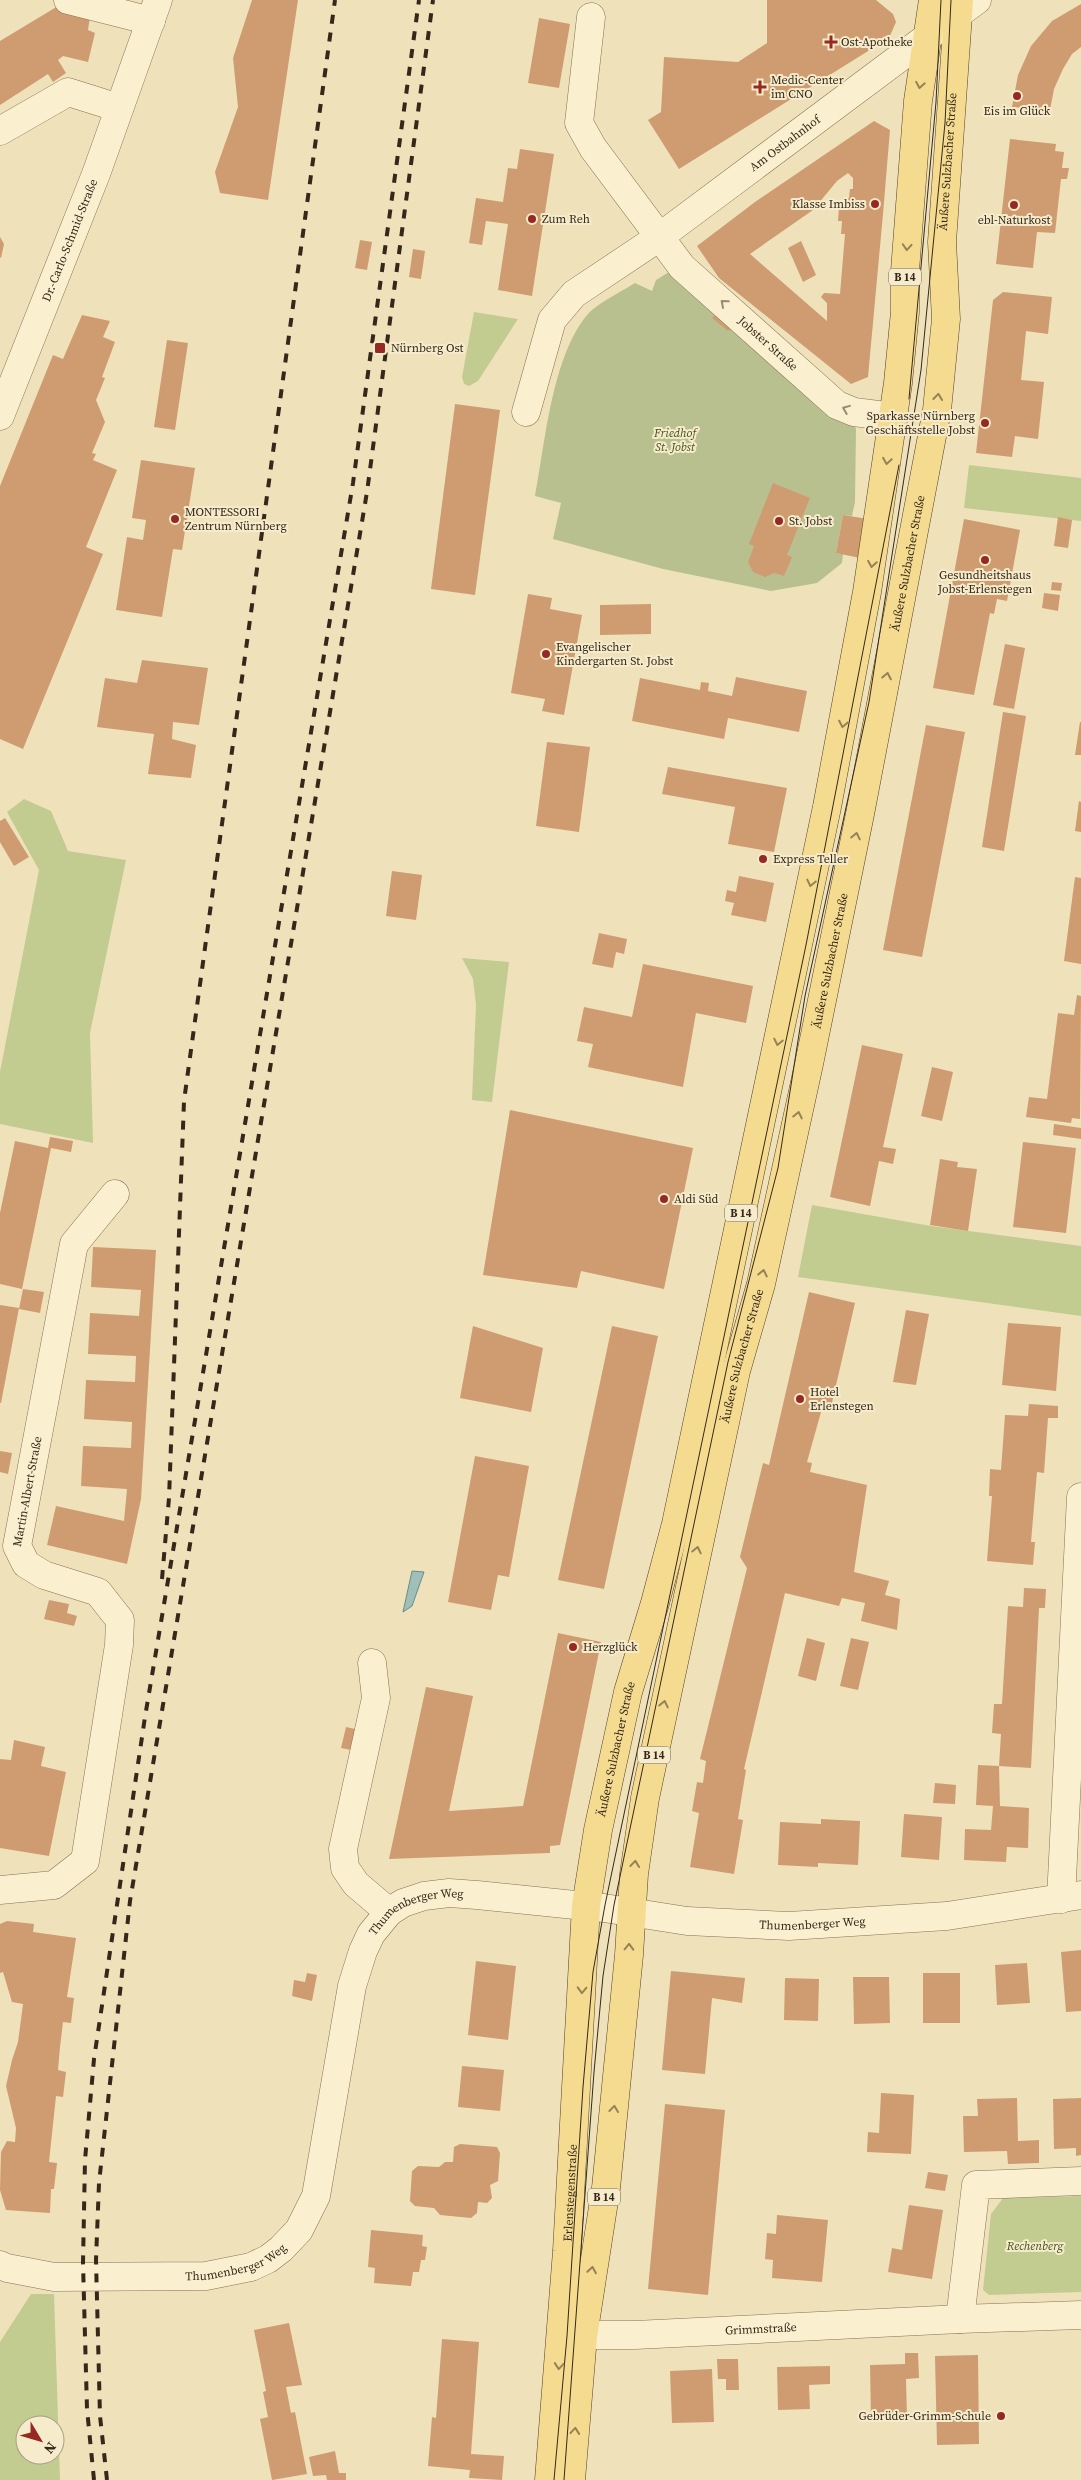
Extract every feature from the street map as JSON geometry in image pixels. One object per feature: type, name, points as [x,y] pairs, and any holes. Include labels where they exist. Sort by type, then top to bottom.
[{"type":"main road","name":"Äußere Sulzbacher Straße","points":[[586,1906],[598,1830],[628,1692],[655,1603],[676,1524],[848,697],[867,592],[894,417],[905,312],[905,270],[918,101],[933,0]]},
{"type":"main road","name":"Äußere Sulzbacher Straße","points":[[630,1912],[639,1837],[676,1649],[736,1371],[753,1316],[772,1231],[865,789],[929,460],[939,391],[946,319],[942,242],[965,4]]},
{"type":"main road","points":[[848,697],[882,704]]},
{"type":"main road","points":[[831,785],[865,789]]},
{"type":"main road","name":"Erlenstegenstraße","points":[[571,2480],[572,2336],[586,1906]]},
{"type":"main road","name":"Erlenstegenstraße","points":[[549,2480],[572,2336],[606,2188],[629,1955],[630,1912]]},
{"type":"street","name":"Dr.-Carlo-Schmid-Straße","points":[[0,416],[9,370],[119,108],[154,11],[68,0]]},
{"type":"street","name":"Am Ostbahnhof","points":[[526,412],[552,320],[561,306],[574,294],[658,238],[929,37],[965,4]]},
{"type":"street","points":[[591,17],[579,123],[593,148],[658,238]]},
{"type":"street","points":[[0,131],[68,92],[119,108]]},
{"type":"street","name":"Jobster Straße","points":[[658,238],[682,267],[837,405],[854,412],[894,417]]},
{"type":"street","name":"Martin-Albert-Straße","points":[[0,1890],[54,1884],[85,1861],[119,1645],[120,1620],[98,1592],[44,1575],[26,1564],[17,1546],[74,1244],[115,1194]]},
{"type":"street","points":[[1071,1897],[1081,1497]]},
{"type":"street","points":[[372,1663],[376,1698],[342,1849],[346,1868],[356,1884],[389,1912]]},
{"type":"street","name":"Thumenberger Weg","points":[[0,2264],[6,2268],[54,2277],[206,2276],[251,2267],[268,2259],[291,2240],[308,2216],[316,2196],[344,2028],[357,1969],[371,1934],[389,1912],[403,1903],[424,1896],[449,1893],[586,1906],[687,1921],[806,1926],[947,1916],[1071,1897]]},
{"type":"street","points":[[960,2319],[976,2185],[1081,2181]]},
{"type":"street","name":"Grimmstraße","points":[[572,2336],[635,2335],[1081,2315]]},
{"type":"green space","name":"Friedhof St. Jobst","points":[[669,272],[720,309],[856,428],[855,502],[852,516],[843,515],[836,553],[843,554],[842,563],[817,583],[771,591],[663,569],[553,539],[561,503],[535,496],[552,401],[566,352],[576,331],[588,314],[598,306],[635,283],[652,291],[656,280]]},
{"type":"green space","points":[[474,312],[518,319],[478,381],[469,386],[464,384],[462,377]]},
{"type":"green space","points":[[969,465],[1081,478],[1081,521],[964,508]]},
{"type":"green space","points":[[24,799],[51,811],[68,851],[126,860],[90,1033],[93,1143],[0,1124],[0,1072],[39,870],[7,812]]},
{"type":"green space","points":[[462,958],[509,962],[492,1102],[472,1100],[476,1005],[473,979]]},
{"type":"green space","points":[[812,1205],[931,1226],[1081,1246],[1081,1316],[798,1277]]},
{"type":"green space","name":"Rechenberg","points":[[1081,2196],[1081,2292],[989,2295],[983,2290],[991,2214],[1003,2198]]},
{"type":"green space","points":[[31,2294],[54,2294],[58,2415],[15,2415],[15,2465],[60,2465],[60,2480],[0,2480],[0,2342]]},
{"type":"water","points":[[412,1571],[424,1572],[412,1606],[403,1612]]},
{"type":"building","points":[[252,0],[298,0],[268,200],[220,193],[215,172],[238,107],[233,58]]},
{"type":"building","points":[[767,0],[876,0],[893,14],[896,22],[889,38],[679,169],[648,120],[661,112],[664,57],[738,62],[767,43]]},
{"type":"building","points":[[63,3],[90,17],[88,30],[95,33],[88,62],[63,56],[58,60],[66,73],[53,82],[48,74],[0,105],[0,41]]},
{"type":"building","points":[[1081,4],[1081,47],[1072,54],[1063,69],[1054,89],[1050,110],[1012,107],[1018,75],[1031,46],[1052,21]]},
{"type":"building","points":[[539,18],[570,24],[559,88],[528,83]]},
{"type":"building","points":[[874,121],[890,130],[868,377],[851,384],[719,278],[697,246],[755,202]],"holes":[[[848,173],[853,178],[853,189],[850,189],[849,198],[844,198],[844,207],[839,206],[838,221],[842,221],[841,234],[845,234],[840,294],[824,293],[821,297],[827,303],[827,321],[750,254],[813,210],[837,181]]]},
{"type":"building","points":[[1010,139],[1056,144],[1055,151],[1064,152],[1062,168],[1069,168],[1067,179],[1061,179],[1055,233],[1037,232],[1033,268],[996,264]]},
{"type":"building","points":[[520,149],[554,154],[532,296],[498,290],[508,224],[486,221],[482,245],[469,243],[476,198],[503,202],[508,168],[517,169]]},
{"type":"building","points":[[0,237],[4,244],[1,258],[0,257]]},
{"type":"building","points":[[360,240],[372,242],[367,270],[355,268]]},
{"type":"building","points":[[801,241],[816,275],[803,282],[788,248]]},
{"type":"building","points":[[413,249],[425,251],[421,279],[409,277]]},
{"type":"building","points":[[1003,292],[1052,297],[1048,334],[1026,331],[1021,380],[1044,382],[1038,439],[1015,436],[1012,457],[976,453],[993,300]]},
{"type":"building","points":[[720,309],[736,323],[728,331],[712,318]]},
{"type":"building","points":[[82,315],[110,321],[103,337],[115,342],[102,377],[105,378],[96,400],[105,422],[92,453],[96,454],[93,460],[117,470],[86,547],[103,554],[23,749],[0,739],[0,486],[53,355],[63,359]]},
{"type":"building","points":[[167,340],[188,343],[175,430],[154,427]]},
{"type":"building","points":[[455,404],[500,410],[475,595],[431,589]]},
{"type":"building","points":[[141,460],[195,468],[182,550],[173,549],[162,617],[116,610],[127,537],[143,540],[146,520],[132,518]]},
{"type":"building","name":"St. Jobst","points":[[773,483],[810,498],[787,555],[792,557],[784,576],[774,573],[765,577],[753,572],[748,562],[754,546],[749,544]]},
{"type":"building","points":[[843,515],[868,519],[860,558],[836,553]]},
{"type":"building","points":[[1058,517],[1072,520],[1068,548],[1054,546]]},
{"type":"building","points":[[964,519],[1020,530],[1007,601],[997,599],[994,614],[990,613],[974,695],[933,688]]},
{"type":"building","points":[[1052,582],[1062,583],[1061,591],[1051,590]]},
{"type":"building","points":[[1044,593],[1060,595],[1058,611],[1042,608]]},
{"type":"building","name":"Evangelischer Kindergarten St. Jobst","points":[[528,594],[552,598],[550,609],[582,615],[564,715],[542,711],[545,699],[511,693]]},
{"type":"building","points":[[651,604],[651,634],[600,635],[600,605]]},
{"type":"building","points":[[1005,644],[1025,648],[1014,709],[993,705]]},
{"type":"building","points":[[142,660],[208,668],[199,725],[173,722],[172,739],[196,745],[191,778],[148,774],[154,734],[97,727],[105,678],[137,683]]},
{"type":"building","points":[[736,677],[807,691],[799,732],[728,718],[724,739],[632,721],[640,678],[700,690],[701,682],[709,683],[708,691],[732,696]]},
{"type":"building","points":[[1003,712],[1026,716],[1004,851],[982,847]]},
{"type":"building","points":[[1080,722],[1081,755],[1075,755]]},
{"type":"building","points":[[926,725],[965,732],[922,957],[883,950]]},
{"type":"building","points":[[547,742],[590,747],[579,832],[536,826]]},
{"type":"building","points":[[668,767],[787,788],[774,852],[728,844],[735,807],[662,794]]},
{"type":"building","points":[[1079,801],[1081,802],[1081,832],[1075,831]]},
{"type":"building","points":[[5,818],[29,857],[14,866],[0,842],[0,821]]},
{"type":"building","points":[[392,871],[422,875],[416,920],[386,916]]},
{"type":"building","points":[[739,876],[774,883],[766,922],[731,915],[734,903],[725,901],[727,890],[736,892]]},
{"type":"building","points":[[1075,877],[1081,878],[1081,964],[1064,961]]},
{"type":"building","points":[[599,933],[627,939],[624,954],[616,952],[613,968],[592,964]]},
{"type":"building","points":[[643,964],[753,986],[746,1023],[696,1013],[683,1087],[588,1067],[593,1044],[577,1041],[584,1007],[632,1017]]},
{"type":"building","points":[[1077,995],[1081,996],[1080,1119],[1072,1118],[1071,1123],[1026,1117],[1029,1097],[1047,1099],[1058,1013],[1074,1015]]},
{"type":"building","points":[[862,1045],[903,1054],[883,1147],[896,1149],[893,1164],[879,1161],[870,1206],[830,1197]]},
{"type":"building","points":[[932,1067],[953,1072],[942,1121],[921,1116]]},
{"type":"building","points":[[510,1110],[693,1148],[664,1289],[581,1271],[577,1288],[483,1275]]},
{"type":"building","points":[[1054,1124],[1081,1128],[1081,1139],[1053,1135]]},
{"type":"building","points":[[50,1137],[73,1141],[71,1152],[51,1148],[22,1289],[0,1284],[0,1213],[15,1141],[48,1148]]},
{"type":"building","points":[[1023,1142],[1076,1148],[1066,1233],[1013,1227]]},
{"type":"building","points":[[940,1159],[958,1162],[957,1167],[977,1169],[968,1231],[930,1225]]},
{"type":"building","points":[[93,1247],[156,1250],[141,1499],[127,1564],[47,1545],[56,1506],[124,1521],[127,1489],[81,1486],[83,1446],[131,1448],[132,1422],[84,1419],[86,1380],[135,1382],[136,1356],[88,1354],[90,1313],[139,1316],[141,1290],[91,1287]]},
{"type":"building","points":[[23,1289],[44,1292],[40,1313],[19,1309]]},
{"type":"building","points":[[809,1292],[855,1303],[831,1407],[823,1405],[807,1462],[812,1463],[810,1472],[867,1485],[854,1572],[889,1581],[885,1595],[900,1599],[897,1630],[861,1621],[865,1603],[842,1598],[839,1606],[785,1593],[744,1769],[746,1770],[738,1819],[743,1820],[734,1874],[690,1867],[699,1813],[692,1811],[697,1782],[703,1783],[706,1761],[700,1759],[747,1568],[740,1557],[763,1463],[769,1465]]},
{"type":"building","points":[[0,1305],[19,1308],[1,1403],[0,1403]]},
{"type":"building","points":[[906,1310],[929,1314],[916,1385],[893,1382]]},
{"type":"building","points":[[1008,1323],[1061,1327],[1056,1391],[1002,1385]]},
{"type":"building","points":[[473,1326],[543,1348],[531,1412],[460,1398]]},
{"type":"building","points":[[612,1326],[658,1336],[604,1589],[558,1580]]},
{"type":"building","points":[[1029,1404],[1058,1406],[1058,1418],[1048,1418],[1044,1473],[1037,1472],[1031,1542],[1035,1542],[1033,1565],[987,1561],[992,1496],[989,1496],[990,1469],[1001,1470],[1005,1415],[1028,1416]]},
{"type":"building","points":[[0,1451],[12,1453],[8,1474],[0,1472]]},
{"type":"building","points":[[475,1456],[529,1466],[509,1577],[498,1575],[491,1610],[448,1602]]},
{"type":"building","points":[[1024,1588],[1046,1589],[1045,1608],[1039,1608],[1031,1768],[999,1766],[1001,1734],[992,1733],[994,1704],[1002,1704],[1008,1606],[1023,1607]]},
{"type":"building","points":[[49,1600],[69,1604],[67,1613],[77,1616],[74,1626],[44,1619]]},
{"type":"building","points":[[558,1633],[601,1642],[560,1845],[550,1846],[550,1853],[389,1859],[426,1687],[473,1696],[449,1811],[523,1806]]},
{"type":"building","points":[[807,1638],[825,1643],[816,1681],[798,1676]]},
{"type":"building","points":[[851,1638],[869,1642],[858,1690],[840,1686]]},
{"type":"building","points":[[346,1727],[355,1729],[351,1750],[341,1748]]},
{"type":"building","points":[[14,1740],[45,1747],[41,1766],[66,1772],[49,1856],[0,1848],[0,1759],[11,1760]]},
{"type":"building","points":[[978,1765],[999,1766],[1000,1806],[1029,1808],[1028,1848],[1007,1847],[1006,1862],[964,1860],[965,1829],[991,1830],[993,1806],[976,1805]]},
{"type":"building","points":[[935,1783],[956,1785],[955,1804],[933,1803]]},
{"type":"building","points":[[904,1814],[942,1817],[939,1860],[901,1857]]},
{"type":"building","points":[[821,1819],[860,1821],[858,1865],[818,1863],[818,1867],[778,1865],[780,1822],[821,1824]]},
{"type":"building","points":[[7,1921],[34,1924],[33,1932],[76,1938],[67,1997],[74,1998],[71,2023],[63,2022],[58,2070],[66,2072],[63,2097],[56,2096],[49,2162],[57,2163],[54,2189],[51,2189],[50,2213],[6,2210],[0,2190],[1,2152],[7,2141],[15,2142],[16,2128],[6,2086],[18,2042],[23,2004],[12,2002],[3,1972],[0,1973],[0,1924]]},
{"type":"building","points":[[1081,1950],[1081,2011],[1066,2012],[1061,1952]]},
{"type":"building","points":[[476,1961],[516,1966],[508,2040],[468,2035]]},
{"type":"building","points":[[1027,1963],[1030,2003],[997,2005],[995,1965]]},
{"type":"building","points":[[671,1971],[745,1978],[742,2003],[712,1998],[705,2074],[662,2070]]},
{"type":"building","points":[[307,1973],[317,1975],[312,2001],[292,1996],[294,1980],[305,1982]]},
{"type":"building","points":[[923,1973],[960,1973],[960,2023],[923,2023]]},
{"type":"building","points":[[853,1977],[889,1977],[890,2023],[854,2024]]},
{"type":"building","points":[[785,1978],[819,1979],[818,2021],[784,2020]]},
{"type":"building","points":[[462,2066],[504,2070],[500,2111],[458,2107]]},
{"type":"building","points":[[881,2093],[914,2095],[911,2154],[867,2152],[868,2132],[879,2133]]},
{"type":"building","points":[[1017,2098],[1018,2141],[1039,2140],[1039,2163],[1008,2164],[1007,2151],[964,2152],[963,2116],[978,2116],[977,2099]]},
{"type":"building","points":[[1081,2098],[1081,2155],[1076,2156],[1076,2148],[1054,2149],[1053,2099]]},
{"type":"building","points":[[665,2104],[725,2110],[708,2295],[648,2289]]},
{"type":"building","points":[[460,2144],[497,2147],[500,2153],[498,2181],[490,2185],[492,2198],[487,2203],[478,2202],[477,2213],[471,2218],[440,2215],[434,2208],[415,2206],[410,2201],[412,2171],[418,2166],[439,2167],[445,2162],[453,2162],[454,2147]]},
{"type":"building","points":[[928,2172],[948,2175],[945,2191],[925,2188]]},
{"type":"building","points":[[909,2205],[943,2210],[932,2279],[888,2272],[892,2248],[902,2250]]},
{"type":"building","points":[[777,2215],[828,2220],[822,2282],[772,2278],[773,2260],[765,2259],[767,2233],[776,2234]]},
{"type":"building","points":[[371,2230],[423,2235],[422,2246],[427,2247],[425,2260],[421,2260],[419,2272],[413,2272],[411,2286],[374,2283],[375,2268],[368,2267]]},
{"type":"building","points":[[289,2323],[302,2385],[286,2387],[291,2413],[295,2412],[307,2474],[272,2480],[260,2419],[268,2417],[263,2392],[266,2391],[254,2330]]},
{"type":"building","points":[[442,2339],[479,2342],[471,2454],[504,2456],[502,2480],[469,2478],[470,2470],[428,2466],[432,2417],[436,2418]]},
{"type":"building","points":[[905,2353],[918,2353],[919,2378],[906,2379],[907,2418],[871,2419],[870,2365],[905,2364]]},
{"type":"building","points":[[978,2355],[979,2444],[937,2445],[935,2356]]},
{"type":"building","points":[[717,2359],[738,2359],[739,2390],[726,2390],[726,2379],[718,2379]]},
{"type":"building","points":[[830,2366],[830,2384],[809,2385],[810,2409],[778,2410],[777,2367]]},
{"type":"building","points":[[712,2369],[714,2422],[672,2423],[670,2371]]},
{"type":"building","points":[[335,2451],[339,2473],[346,2473],[346,2480],[327,2480],[326,2475],[313,2476],[309,2457]]},
{"type":"tram line","points":[[909,399],[936,102],[941,0]]},
{"type":"tram line","points":[[564,2480],[594,2072],[603,1976],[614,1905],[728,1362],[778,1168],[805,996],[869,702],[921,370],[945,123],[951,0]]},
{"type":"tram line","points":[[554,2480],[567,2336],[583,2087],[593,1972],[605,1905],[806,945],[899,465]]},
{"type":"railway","points":[[162,1579],[169,1498],[184,1101],[335,0]]},
{"type":"railway","points":[[94,2480],[87,2409],[83,2263],[85,2160],[94,2059],[145,1717],[353,483],[419,0]]},
{"type":"railway","points":[[107,2480],[100,2416],[96,2260],[99,2183],[130,1901],[367,492],[433,0]]},
{"type":"place","name":"Ost-Apotheke","points":[[831,42]]},
{"type":"place","name":"Medic-Center im CNO","points":[[760,87]]},
{"type":"place","name":"Eis im Glück","points":[[1017,96]]},
{"type":"place","name":"Klasse Imbiss","points":[[875,204]]},
{"type":"place","name":"ebl-Naturkost","points":[[1014,205]]},
{"type":"place","name":"Zum Reh","points":[[532,219]]},
{"type":"place","name":"Nürnberg Ost","points":[[380,348]]},
{"type":"place","name":"Sparkasse Nürnberg Geschäftsstelle Jobst","points":[[985,423]]},
{"type":"place","name":"MONTESSORI Zentrum Nürnberg","points":[[175,519]]},
{"type":"place","name":"St. Jobst","points":[[779,521]]},
{"type":"place","name":"Gesundheitshaus Jobst-Erlenstegen","points":[[985,560]]},
{"type":"place","name":"Evangelischer Kindergarten St. Jobst","points":[[546,654]]},
{"type":"place","name":"Express Teller","points":[[763,859]]},
{"type":"place","name":"Aldi Süd","points":[[664,1199]]},
{"type":"place","name":"Hotel Erlenstegen","points":[[800,1399]]},
{"type":"place","name":"Herzglück","points":[[573,1647]]},
{"type":"place","name":"Gebrüder-Grimm-Schule","points":[[1001,2416]]}]
